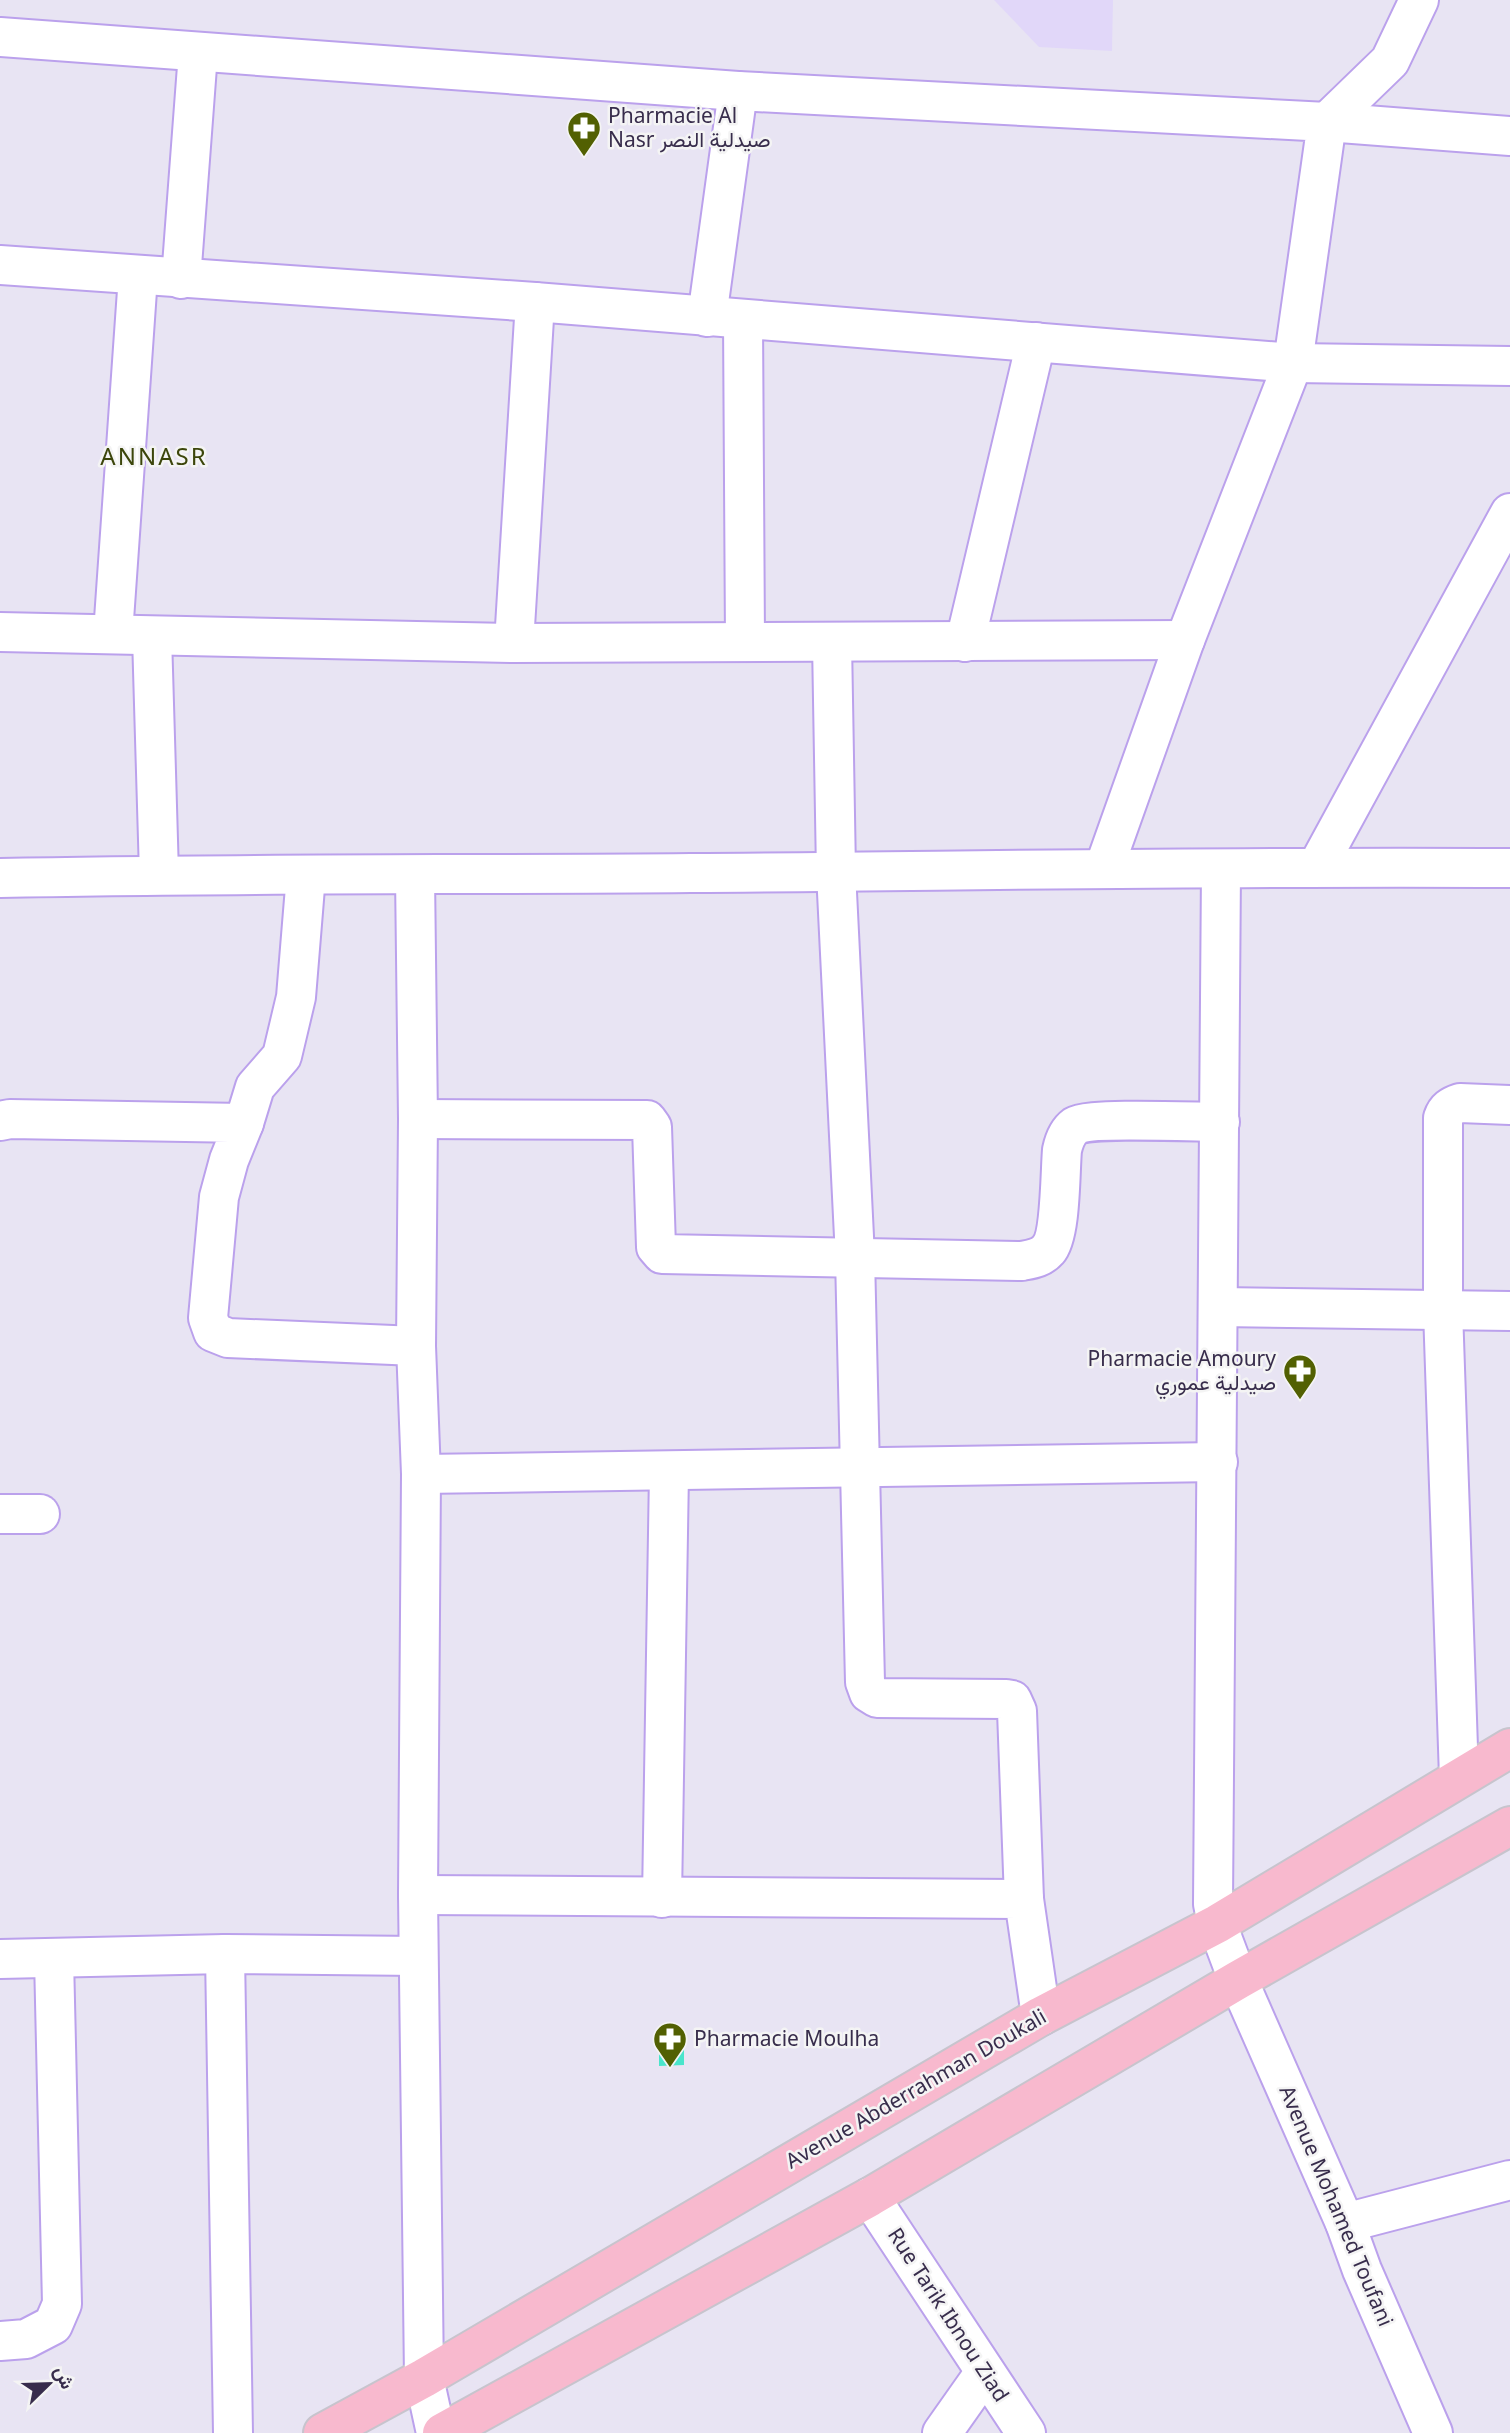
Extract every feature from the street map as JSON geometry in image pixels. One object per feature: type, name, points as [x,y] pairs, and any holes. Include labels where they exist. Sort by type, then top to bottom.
[{"type":"main road","name":"Avenue Abderrahman Doukali","points":[[323,2433],[424,2378],[1041,2015],[1217,1924],[1510,1748]]},
{"type":"main road","points":[[442,2433],[870,2197],[1238,1980],[1510,1826]]},
{"type":"street","points":[[1104,868],[1185,640],[1293,363],[1326,122],[1390,61],[1419,0]]},
{"type":"street","points":[[0,37],[738,91],[1326,122],[1510,136]]},
{"type":"street","points":[[181,279],[198,52]]},
{"type":"street","points":[[738,91],[725,318],[745,642]]},
{"type":"street","points":[[0,265],[535,302],[1293,363],[1510,366]]},
{"type":"street","points":[[113,634],[138,276]]},
{"type":"street","points":[[514,643],[535,302]]},
{"type":"street","points":[[965,642],[1036,342]]},
{"type":"street","points":[[1317,867],[1510,513]]},
{"type":"street","points":[[0,632],[514,643],[1185,640]]},
{"type":"street","points":[[152,636],[159,874]]},
{"type":"street","points":[[832,642],[836,872],[855,1258],[866,1689],[877,1698],[1012,1700],[1017,1711],[1024,1899],[1041,2015]]},
{"type":"street","points":[[0,878],[159,874],[415,875],[1104,868],[1510,868]]},
{"type":"street","name":"Avenue Mohamed Toufani","points":[[1221,869],[1213,1904],[1217,1924],[1238,1980],[1345,2223],[1362,2270],[1433,2433]]},
{"type":"street","points":[[306,875],[296,997],[282,1056],[255,1087],[229,1160],[219,1197],[208,1318],[214,1332],[228,1338],[416,1346]]},
{"type":"street","points":[[415,875],[418,1119],[416,1346],[421,1474],[418,1956],[424,2378],[436,2433]]},
{"type":"street","points":[[1459,1777],[1443,1310],[1443,1118],[1446,1111],[1460,1103],[1510,1105]]},
{"type":"street","points":[[418,1119],[647,1120],[652,1127],[658,1251],[662,1254],[1022,1261],[1035,1258],[1048,1250],[1055,1239],[1062,1150],[1065,1139],[1077,1125],[1097,1122],[1220,1122]]},
{"type":"street","points":[[0,1121],[244,1123]]},
{"type":"street","points":[[1219,1307],[1510,1311]]},
{"type":"street","points":[[421,1474],[1218,1462]]},
{"type":"street","points":[[662,1898],[669,1472]]},
{"type":"street","points":[[0,1514],[40,1514]]},
{"type":"street","points":[[418,1895],[1024,1899]]},
{"type":"street","points":[[0,1959],[225,1954],[418,1956]]},
{"type":"street","points":[[225,1954],[233,2433]]},
{"type":"street","points":[[0,2341],[26,2339],[53,2325],[62,2304],[54,1958]]},
{"type":"street","points":[[1345,2223],[1510,2180]]},
{"type":"street","name":"Rue Tarik Ibnou Ziad","points":[[870,2197],[1026,2433]]},
{"type":"street","points":[[942,2433],[985,2372]]},
{"type":"shaded area","points":[[994,0],[1113,0],[1112,51],[1039,47]]},
{"type":"building","points":[[659,2046],[684,2046],[684,2065],[659,2066]]},
{"type":"place","name":"Pharmacie Al Nasr صيدلية النصر","points":[[584,158]]},
{"type":"place","name":"Pharmacie Amoury صيدلية عموري","points":[[1300,1401]]},
{"type":"place","name":"Pharmacie Moulha","points":[[670,2069]]},
{"type":"district","name":"ANNASR","points":[[154,457]]}]
